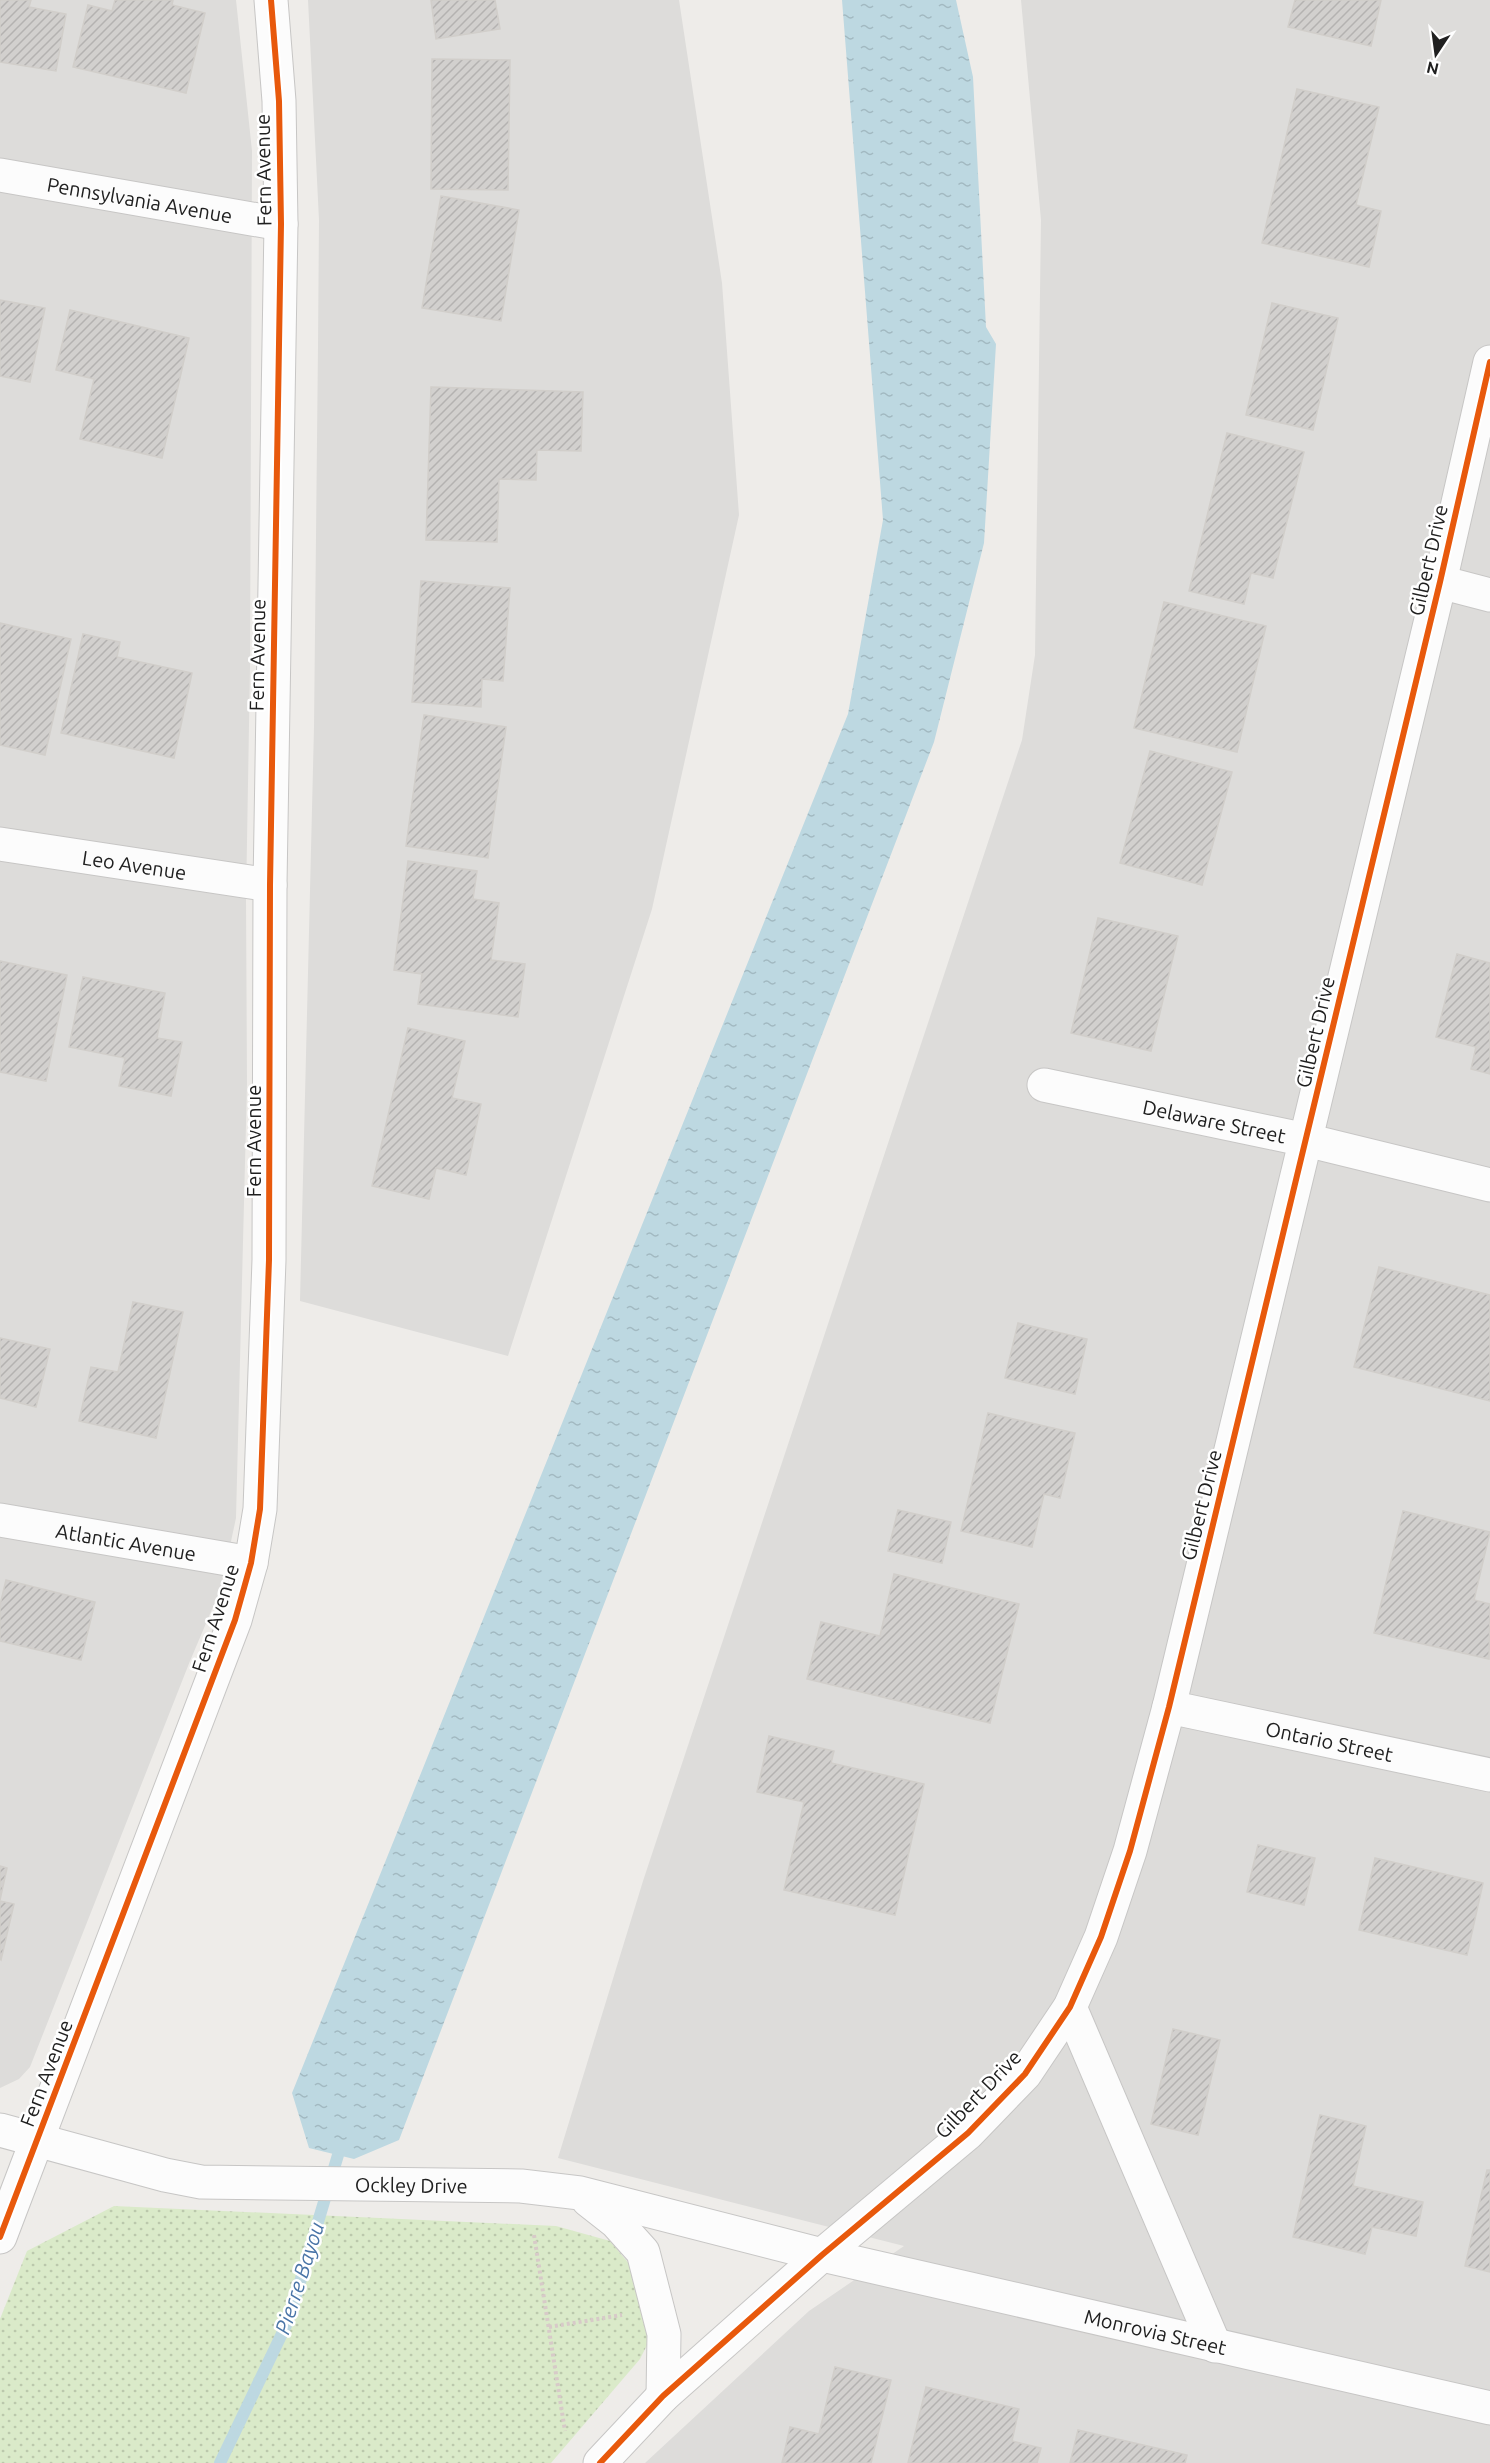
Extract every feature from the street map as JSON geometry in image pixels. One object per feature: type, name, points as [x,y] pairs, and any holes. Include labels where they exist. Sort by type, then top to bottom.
[{"type":"street","name":"Fern Avenue","points":[[0,2237],[235,1620],[251,1563],[260,1509],[269,1260],[270,885],[281,224],[279,101],[271,0]]},
{"type":"street","name":"Pennsylvania Avenue","points":[[0,175],[281,224]]},
{"type":"street","name":"Gilbert Drive","points":[[600,2463],[663,2396],[822,2255],[968,2133],[1025,2074],[1070,2007],[1101,1938],[1130,1851],[1169,1707],[1440,582],[1490,362]]},
{"type":"street","points":[[1440,582],[1490,595]]},
{"type":"street","name":"Leo Avenue","points":[[0,844],[270,885]]},
{"type":"street","name":"Delaware Street","points":[[1044,1085],[1306,1140],[1490,1185]]},
{"type":"street","name":"Atlantic Avenue","points":[[0,1520],[251,1563]]},
{"type":"street","name":"Ontario Street","points":[[1169,1707],[1490,1775]]},
{"type":"street","points":[[1070,2007],[1215,2346]]},
{"type":"street","name":"Ockley Drive","points":[[0,2130],[165,2175],[201,2182],[521,2186],[580,2193],[822,2255]]},
{"type":"street","points":[[580,2193],[616,2222],[643,2252],[664,2334],[663,2396]]},
{"type":"street","name":"Monrovia Street","points":[[822,2255],[1490,2408]]},
{"type":"path","points":[[534,2235],[565,2431]]},
{"type":"path","points":[[549,2327],[623,2315]]},
{"type":"shaded area","points":[[0,0],[236,0],[252,151],[250,667],[246,900],[247,1084],[236,1518],[221,1588],[30,2067],[19,2079],[0,2088]]},
{"type":"shaded area","points":[[308,0],[679,0],[722,283],[739,515],[652,909],[508,1356],[300,1301],[314,727],[319,220]]},
{"type":"shaded area","points":[[1021,0],[1490,0],[1490,2463],[645,2463],[809,2311],[904,2246],[558,2158],[643,1881],[1022,740],[1035,655],[1041,220]]},
{"type":"green space","points":[[114,2206],[556,2226],[610,2241],[631,2266],[649,2341],[640,2359],[551,2463],[0,2463],[0,2319],[27,2251]]},
{"type":"water","points":[[842,0],[956,0],[973,77],[986,327],[996,344],[984,543],[934,742],[399,2140],[354,2159],[309,2148],[292,2093],[848,714],[883,520]]},
{"type":"building","points":[[0,0],[31,0],[29,7],[66,14],[56,71],[0,62]]},
{"type":"building","points":[[115,0],[173,0],[172,5],[205,13],[186,93],[73,67],[88,5],[112,11]]},
{"type":"building","points":[[431,0],[495,0],[500,29],[436,39]]},
{"type":"building","points":[[1295,0],[1381,0],[1371,46],[1288,27]]},
{"type":"building","points":[[432,59],[510,60],[508,190],[431,189]]},
{"type":"building","points":[[1297,89],[1379,107],[1356,205],[1381,211],[1369,267],[1262,243]]},
{"type":"building","points":[[441,196],[519,210],[501,321],[422,308]]},
{"type":"building","points":[[0,300],[45,308],[30,382],[0,376]]},
{"type":"building","points":[[1272,303],[1338,318],[1313,430],[1246,415]]},
{"type":"building","points":[[70,310],[189,338],[162,458],[80,439],[94,379],[56,370]]},
{"type":"building","points":[[431,387],[583,392],[581,451],[537,450],[536,480],[499,479],[497,542],[426,540]]},
{"type":"building","points":[[1227,433],[1304,452],[1273,578],[1251,573],[1244,604],[1189,591]]},
{"type":"building","points":[[421,581],[510,588],[503,681],[482,679],[481,707],[412,702]]},
{"type":"building","points":[[1164,602],[1266,626],[1237,752],[1134,728]]},
{"type":"building","points":[[0,623],[71,639],[45,755],[0,745]]},
{"type":"building","points":[[83,634],[120,642],[117,657],[192,673],[174,758],[61,733]]},
{"type":"building","points":[[424,715],[506,727],[488,858],[406,846]]},
{"type":"building","points":[[1150,751],[1232,772],[1202,885],[1120,863]]},
{"type":"building","points":[[408,861],[477,871],[473,899],[499,903],[491,960],[525,964],[518,1017],[418,1004],[422,974],[394,970]]},
{"type":"building","points":[[1098,918],[1178,936],[1151,1051],[1071,1033]]},
{"type":"building","points":[[1457,954],[1490,963],[1490,1074],[1471,1069],[1476,1047],[1436,1037]]},
{"type":"building","points":[[0,961],[67,975],[46,1081],[0,1072]]},
{"type":"building","points":[[83,977],[165,993],[157,1038],[182,1042],[171,1096],[119,1086],[125,1058],[69,1047]]},
{"type":"building","points":[[408,1028],[465,1041],[452,1098],[481,1104],[466,1175],[436,1168],[429,1199],[372,1186]]},
{"type":"building","points":[[1379,1267],[1490,1295],[1490,1401],[1354,1367]]},
{"type":"building","points":[[133,1302],[183,1312],[156,1438],[79,1421],[91,1367],[118,1372]]},
{"type":"building","points":[[1018,1323],[1087,1339],[1075,1394],[1005,1378]]},
{"type":"building","points":[[0,1338],[50,1349],[36,1407],[0,1398]]},
{"type":"building","points":[[988,1413],[1075,1433],[1060,1498],[1044,1494],[1032,1547],[961,1531]]},
{"type":"building","points":[[898,1510],[951,1522],[942,1563],[888,1551]]},
{"type":"building","points":[[1403,1511],[1490,1532],[1474,1600],[1490,1604],[1489,1659],[1374,1633]]},
{"type":"building","points":[[894,1574],[1019,1604],[990,1723],[807,1679],[821,1622],[880,1636]]},
{"type":"building","points":[[6,1580],[95,1602],[81,1660],[0,1641],[0,1605]]},
{"type":"building","points":[[769,1736],[834,1751],[831,1763],[924,1784],[895,1915],[784,1890],[804,1802],[757,1792]]},
{"type":"building","points":[[1258,1845],[1315,1858],[1304,1905],[1247,1892]]},
{"type":"building","points":[[1375,1858],[1483,1883],[1467,1955],[1359,1930]]},
{"type":"building","points":[[0,1866],[7,1868],[0,1900]]},
{"type":"building","points":[[0,1901],[14,1904],[1,1960],[0,1959]]},
{"type":"building","points":[[1173,2029],[1220,2040],[1198,2135],[1151,2124]]},
{"type":"building","points":[[1320,2115],[1366,2126],[1353,2186],[1423,2202],[1416,2236],[1372,2227],[1365,2254],[1293,2237]]},
{"type":"building","points":[[1487,2170],[1490,2170],[1490,2272],[1465,2266]]},
{"type":"building","points":[[835,2367],[891,2380],[871,2463],[782,2463],[790,2427],[819,2434]]},
{"type":"building","points":[[926,2387],[1019,2409],[1012,2441],[1041,2448],[1037,2463],[908,2463]]},
{"type":"building","points":[[1078,2430],[1187,2455],[1185,2463],[1070,2463]]},
{"type":"waterway","name":"Pierre Bayou","points":[[220,2463],[289,2319],[338,2155]]},
{"type":"cycle path","points":[[0,2237],[235,1620],[251,1563],[260,1509],[269,1260],[270,885],[281,224],[279,101],[271,0]]},
{"type":"cycle path","points":[[600,2463],[663,2396],[822,2255],[968,2133],[1025,2074],[1070,2007],[1101,1937],[1130,1851],[1169,1707],[1440,582],[1490,362]]}]
